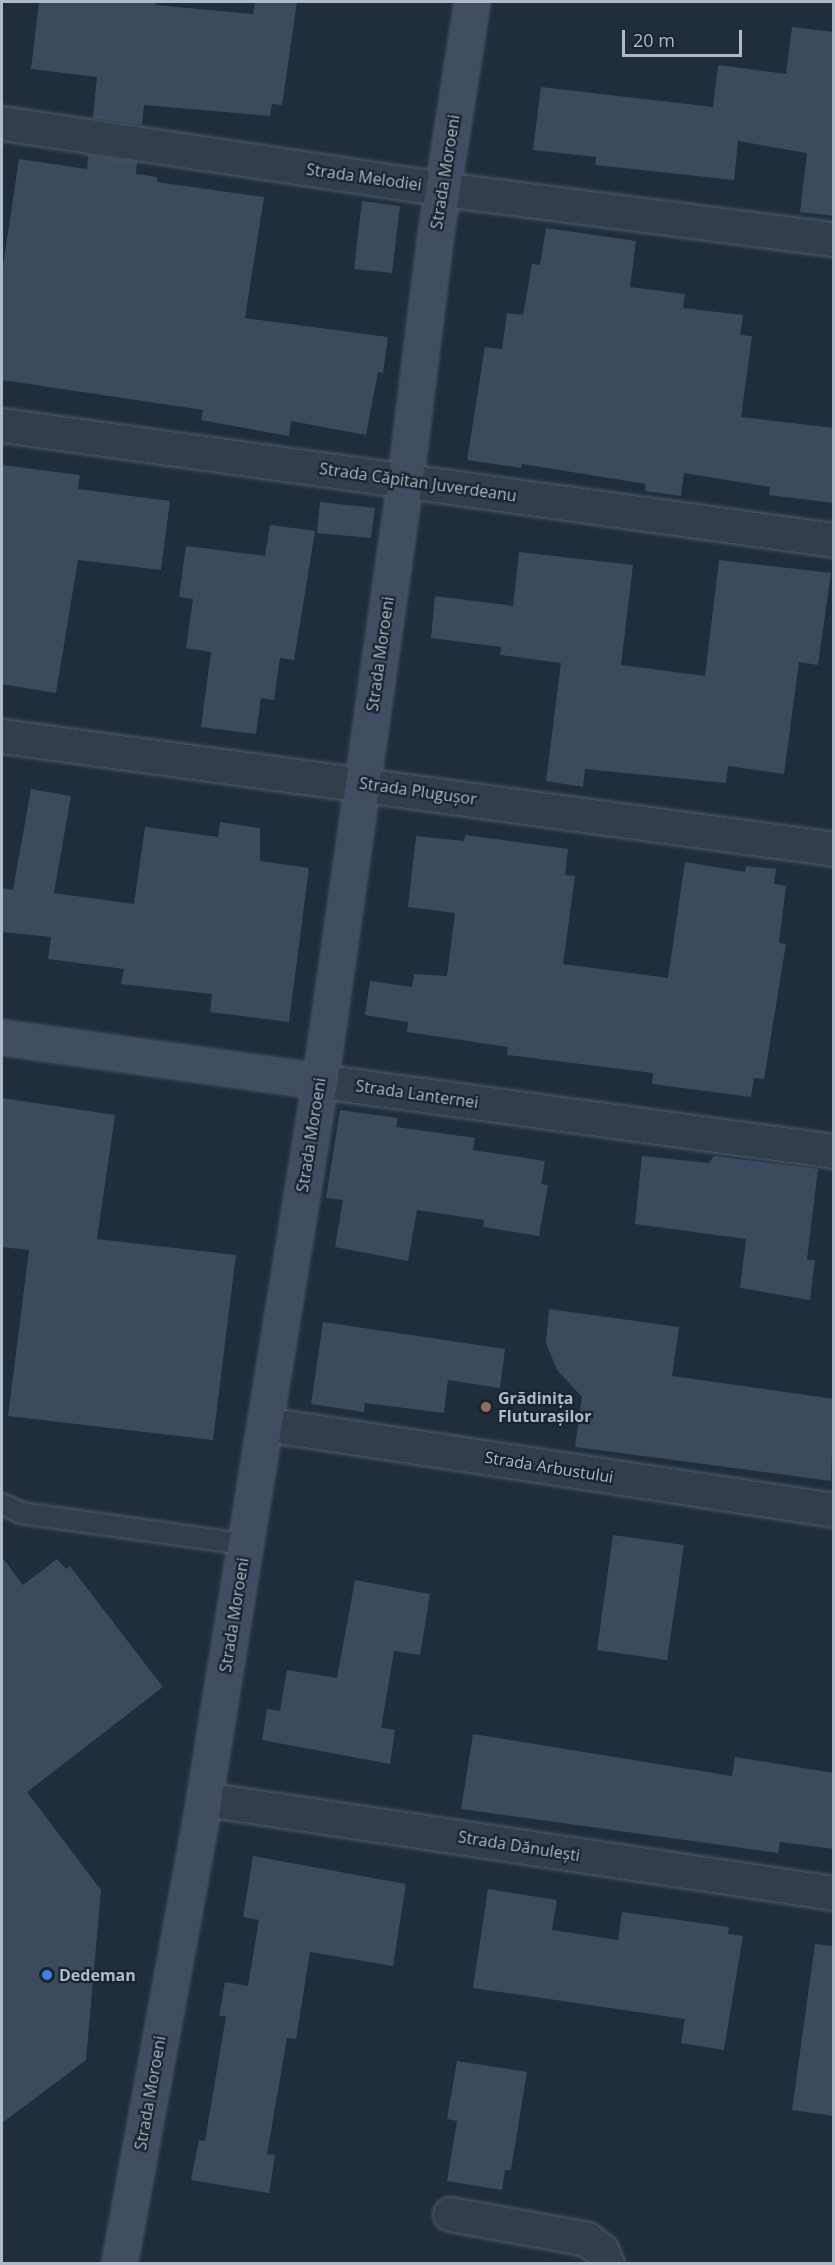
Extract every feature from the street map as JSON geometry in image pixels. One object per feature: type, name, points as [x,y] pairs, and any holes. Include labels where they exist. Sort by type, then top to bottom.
[{"type":"street","name":"Strada Moroeni","points":[[119,2264],[204,1799],[320,1081],[405,481],[442,189],[472,2]]},
{"type":"street","name":"Strada Melodiei","points":[[2,123],[442,189],[834,239]]},
{"type":"street","name":"Strada Căpitan Juverdeanu","points":[[2,425],[834,540]]},
{"type":"street","name":"Strada Plugușor","points":[[2,736],[362,783],[834,849]]},
{"type":"street","name":"Strada Lanternei","points":[[2,1037],[834,1151]]},
{"type":"street","name":"Strada Arbustului","points":[[264,1424],[834,1510]]},
{"type":"street","name":"Strada Dănulești","points":[[204,1799],[834,1893]]},
{"type":"street","points":[[450,2214],[587,2239],[601,2250],[607,2264]]},
{"type":"lane","points":[[2,1504],[21,1513],[245,1544]]},
{"type":"building","points":[[39,2],[156,2],[155,5],[253,14],[255,2],[297,2],[282,105],[272,104],[270,116],[144,105],[142,125],[93,118],[97,77],[31,69]]},
{"type":"building","points":[[792,27],[834,32],[834,216],[800,212],[807,153],[738,141],[734,180],[595,165],[596,157],[533,150],[541,87],[713,107],[718,65],[786,74]]},
{"type":"building","points":[[88,155],[137,162],[136,174],[157,177],[157,182],[264,197],[245,318],[388,337],[383,373],[378,372],[366,435],[291,421],[289,436],[201,420],[203,410],[2,380],[2,273],[19,159],[87,169]]},
{"type":"building","points":[[362,201],[400,206],[392,273],[354,269]]},
{"type":"building","points":[[546,228],[636,241],[630,287],[685,294],[683,308],[743,315],[740,335],[752,336],[741,417],[834,428],[834,503],[769,495],[770,487],[684,473],[681,496],[645,491],[646,484],[522,464],[521,468],[467,460],[485,347],[502,349],[507,313],[523,315],[532,264],[540,265]]},
{"type":"building","points":[[2,465],[80,475],[78,489],[170,501],[161,570],[78,560],[56,693],[2,684]]},
{"type":"building","points":[[320,502],[375,508],[371,538],[317,533]]},
{"type":"building","points":[[270,525],[315,531],[294,660],[280,658],[274,700],[261,698],[256,734],[201,727],[211,652],[186,648],[193,599],[179,597],[186,546],[265,556]]},
{"type":"building","points":[[519,552],[633,565],[621,665],[705,676],[719,560],[831,573],[818,665],[799,662],[784,774],[728,766],[726,783],[585,769],[583,787],[546,781],[561,663],[500,655],[501,647],[431,638],[435,596],[513,606]]},
{"type":"building","points":[[31,789],[71,796],[54,893],[134,904],[145,827],[218,837],[220,822],[260,828],[260,861],[309,868],[289,1022],[210,1012],[212,994],[121,984],[124,969],[48,959],[51,937],[2,932],[2,888],[13,890]]},
{"type":"building","points":[[465,835],[568,849],[565,875],[575,876],[563,964],[668,978],[685,862],[745,872],[746,866],[776,869],[774,884],[786,886],[779,943],[786,944],[764,1079],[754,1078],[751,1097],[652,1084],[653,1073],[507,1055],[508,1047],[407,1032],[408,1022],[365,1015],[370,981],[412,987],[414,974],[447,976],[455,913],[408,907],[416,836],[464,841]]},
{"type":"building","points":[[2,1098],[115,1115],[97,1239],[236,1255],[213,1440],[8,1416],[29,1250],[2,1247]]},
{"type":"building","points":[[340,1110],[398,1118],[396,1127],[475,1138],[473,1150],[545,1161],[541,1184],[548,1185],[539,1236],[483,1227],[484,1220],[417,1210],[408,1261],[335,1247],[343,1200],[326,1198]]},
{"type":"building","points":[[642,1156],[709,1163],[714,1156],[818,1169],[807,1260],[815,1260],[810,1300],[740,1288],[746,1239],[635,1224]]},
{"type":"building","points":[[549,1309],[679,1327],[672,1376],[834,1399],[831,1481],[575,1447],[582,1397],[557,1370],[546,1343]]},
{"type":"building","points":[[323,1322],[505,1349],[500,1388],[448,1380],[444,1413],[365,1403],[364,1412],[311,1404]]},
{"type":"building","points":[[613,1535],[684,1545],[667,1660],[597,1650]]},
{"type":"building","points":[[2,1557],[23,1585],[57,1559],[66,1569],[70,1566],[163,1687],[27,1792],[101,1890],[86,2060],[2,2123]]},
{"type":"building","points":[[355,1580],[430,1594],[420,1655],[394,1651],[381,1728],[395,1730],[390,1764],[262,1740],[267,1709],[280,1711],[287,1670],[337,1678]]},
{"type":"building","points":[[473,1734],[732,1776],[735,1757],[834,1773],[834,1849],[780,1842],[778,1853],[461,1809]]},
{"type":"building","points":[[253,1856],[406,1884],[393,1966],[310,1952],[296,2039],[287,2038],[267,2154],[275,2155],[269,2193],[191,2180],[199,2140],[205,2141],[226,2016],[219,2016],[225,1982],[248,1986],[259,1920],[243,1917]]},
{"type":"building","points":[[488,1889],[557,1900],[552,1930],[618,1940],[622,1912],[729,1927],[728,1934],[743,1936],[724,2050],[681,2043],[685,2019],[473,1988]]},
{"type":"building","points":[[815,1944],[834,1946],[834,2116],[792,2110]]},
{"type":"building","points":[[457,2061],[527,2072],[511,2170],[505,2170],[502,2190],[447,2181],[457,2121],[447,2119]]},
{"type":"place","name":"Grădinița Fluturașilor","points":[[486,1407]]},
{"type":"place","name":"Dedeman","points":[[47,1975]]}]
